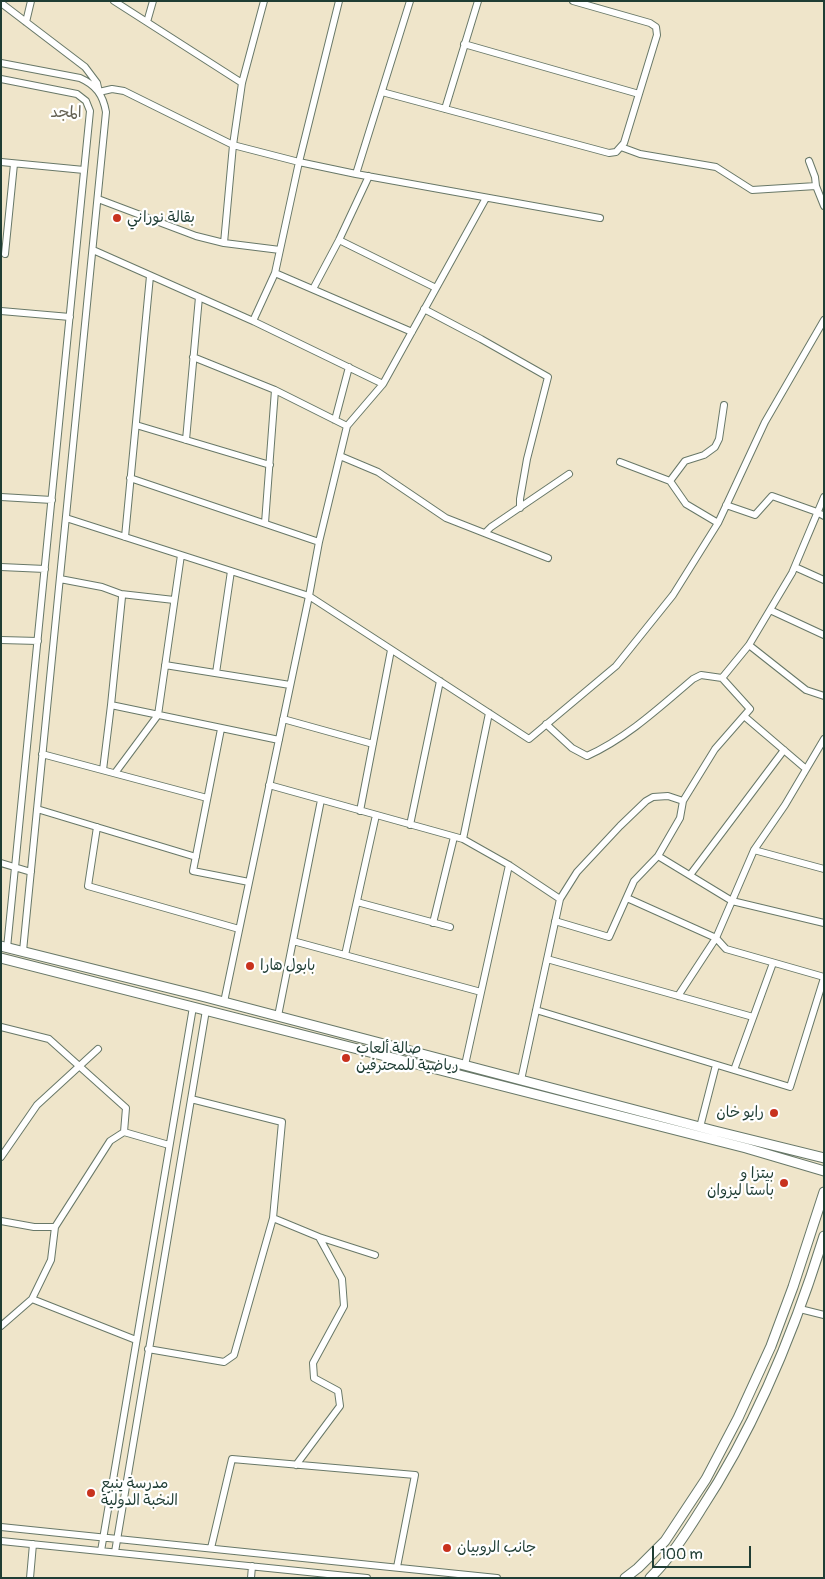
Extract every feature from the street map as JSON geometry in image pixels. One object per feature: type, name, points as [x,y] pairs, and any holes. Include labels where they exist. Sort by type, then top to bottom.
[{"type":"main road","points":[[4,947],[224,1002],[824,1158]]},
{"type":"main road","points":[[1,958],[746,1148],[824,1171]]},
{"type":"main road","points":[[625,1578],[665,1541],[706,1479],[738,1418],[771,1346],[793,1287],[824,1192]]},
{"type":"main road","points":[[650,1578],[674,1550],[716,1487],[758,1409],[781,1360],[824,1236]]},
{"type":"street","points":[[26,22],[31,1]]},
{"type":"street","points":[[114,1],[242,83]]},
{"type":"street","points":[[147,22],[153,1]]},
{"type":"street","points":[[224,243],[233,145],[242,83],[264,1]]},
{"type":"street","points":[[253,321],[275,273],[299,162],[339,1]]},
{"type":"street","points":[[356,174],[410,1]]},
{"type":"street","points":[[444,109],[478,1]]},
{"type":"street","points":[[382,92],[609,153],[616,152],[624,143],[657,35],[656,27],[650,23],[573,1]]},
{"type":"street","points":[[1,3],[85,67],[97,83],[99,92]]},
{"type":"street","points":[[464,44],[639,94]]},
{"type":"street","points":[[1,63],[80,78],[94,86],[99,92],[104,100],[106,112],[23,952]]},
{"type":"street","points":[[1,79],[78,94],[86,101],[90,111],[15,868],[4,947]]},
{"type":"street","points":[[99,92],[112,89],[124,90],[233,145],[299,162],[600,218]]},
{"type":"street","points":[[621,147],[640,154],[716,167],[752,190],[816,186]]},
{"type":"street","points":[[809,161],[824,206]]},
{"type":"street","points":[[1,162],[84,170]]},
{"type":"street","points":[[5,254],[14,164]]},
{"type":"street","points":[[313,289],[339,240],[369,176]]},
{"type":"street","points":[[224,1002],[319,542],[347,426],[383,384],[486,198]]},
{"type":"street","points":[[98,199],[196,236],[224,243],[280,250]]},
{"type":"street","points":[[339,240],[436,288]]},
{"type":"street","points":[[93,250],[253,321],[383,384]]},
{"type":"street","points":[[275,273],[412,332]]},
{"type":"street","points":[[125,537],[150,276]]},
{"type":"street","points":[[186,440],[198,297]]},
{"type":"street","points":[[424,309],[548,377],[527,459],[520,508]]},
{"type":"street","points":[[1,312],[70,317]]},
{"type":"street","points":[[66,518],[309,596],[529,739],[616,666],[673,594],[718,523],[764,422],[824,320]]},
{"type":"street","points":[[193,357],[276,390],[347,426]]},
{"type":"street","points":[[335,420],[349,367]]},
{"type":"street","points":[[266,523],[276,390]]},
{"type":"street","points":[[670,480],[685,461],[704,454],[715,447],[719,439],[724,405]]},
{"type":"street","points":[[136,425],[270,465]]},
{"type":"street","points":[[340,456],[378,472],[446,518],[548,558]]},
{"type":"street","points":[[620,462],[670,480],[686,504],[718,523]]},
{"type":"street","points":[[485,533],[569,474]]},
{"type":"street","points":[[130,478],[319,542]]},
{"type":"street","points":[[726,505],[755,515],[772,496],[824,516]]},
{"type":"street","points":[[1,497],[52,500]]},
{"type":"street","points":[[722,678],[749,645],[795,567],[824,497]]},
{"type":"street","points":[[115,773],[158,715],[181,555]]},
{"type":"street","points":[[1,567],[45,569]]},
{"type":"street","points":[[795,567],[824,580]]},
{"type":"street","points":[[216,673],[231,571]]},
{"type":"street","points":[[60,579],[102,587],[121,594],[174,600]]},
{"type":"street","points":[[103,770],[122,597]]},
{"type":"street","points":[[770,610],[824,635]]},
{"type":"street","points":[[1,640],[38,641]]},
{"type":"street","points":[[749,645],[806,690],[824,696]]},
{"type":"street","points":[[360,811],[392,650]]},
{"type":"street","points":[[165,665],[290,685]]},
{"type":"street","points":[[546,724],[572,748],[587,756],[639,724],[701,675],[722,678],[750,709],[715,749],[683,802],[680,818],[658,856],[634,881],[609,936],[555,921]]},
{"type":"street","points":[[410,825],[440,681]]},
{"type":"street","points":[[111,705],[279,740]]},
{"type":"street","points":[[463,839],[489,713]]},
{"type":"street","points":[[744,716],[806,769]]},
{"type":"street","points":[[283,719],[373,744]]},
{"type":"street","points":[[221,729],[193,871],[249,882]]},
{"type":"street","points":[[678,996],[716,938],[754,850],[785,805],[824,739]]},
{"type":"street","points":[[690,875],[784,750]]},
{"type":"street","points":[[42,754],[207,798]]},
{"type":"street","points":[[269,785],[463,839],[509,865],[560,899]]},
{"type":"street","points":[[520,1080],[560,899],[577,872],[646,801],[653,797],[668,796],[683,802]]},
{"type":"street","points":[[278,1016],[321,800]]},
{"type":"street","points":[[37,809],[196,857]]},
{"type":"street","points":[[345,955],[376,815]]},
{"type":"street","points":[[97,827],[88,886],[239,929]]},
{"type":"street","points":[[433,923],[454,836]]},
{"type":"street","points":[[754,850],[824,869]]},
{"type":"street","points":[[658,856],[732,901],[824,923]]},
{"type":"street","points":[[1,863],[31,872]]},
{"type":"street","points":[[465,1065],[509,865]]},
{"type":"street","points":[[536,1010],[790,1088],[824,978],[726,949],[716,938],[626,898]]},
{"type":"street","points":[[357,902],[450,928]]},
{"type":"street","points":[[293,941],[481,992]]},
{"type":"street","points":[[547,959],[753,1017]]},
{"type":"street","points":[[734,1070],[773,962]]},
{"type":"street","points":[[100,1551],[193,1007]]},
{"type":"street","points":[[115,1552],[206,1010]]},
{"type":"street","points":[[1,1027],[49,1039],[126,1108],[124,1132]]},
{"type":"street","points":[[1,1157],[37,1105],[98,1049]]},
{"type":"street","points":[[700,1127],[716,1065]]},
{"type":"street","points":[[148,1348],[224,1362],[234,1355],[273,1218],[282,1122],[190,1099]]},
{"type":"street","points":[[1,1326],[32,1299],[51,1260],[55,1227],[110,1141],[124,1132],[169,1145]]},
{"type":"street","points":[[273,1218],[319,1237],[374,1255]]},
{"type":"street","points":[[1,1221],[34,1227],[55,1227]]},
{"type":"street","points":[[296,1465],[340,1406],[338,1391],[314,1378],[313,1363],[344,1306],[342,1279],[319,1237]]},
{"type":"street","points":[[32,1299],[136,1340]]},
{"type":"street","points":[[800,1309],[824,1315]]},
{"type":"street","points":[[211,1548],[232,1459],[415,1475],[397,1567]]},
{"type":"street","points":[[1,1527],[497,1578]]},
{"type":"street","points":[[1,1541],[368,1578]]},
{"type":"street","points":[[30,1578],[33,1544]]},
{"type":"street","points":[[251,1578],[252,1566]]},
{"type":"place","name":"بقالة نوراني","points":[[117,218]]},
{"type":"place","name":"بابول هارا","points":[[250,966]]},
{"type":"place","name":"صالة ألعاب رياضية للمحترفين","points":[[346,1058]]},
{"type":"place","name":"رايو خان","points":[[774,1113]]},
{"type":"place","name":"بيتزا و باستا ليزوان","points":[[784,1183]]},
{"type":"place","name":"مدرسة ينبع النخبة الدولية","points":[[91,1493]]},
{"type":"place","name":"جانب الروبيان","points":[[447,1548]]},
{"type":"district","name":"المجد","points":[[66,113]]}]
